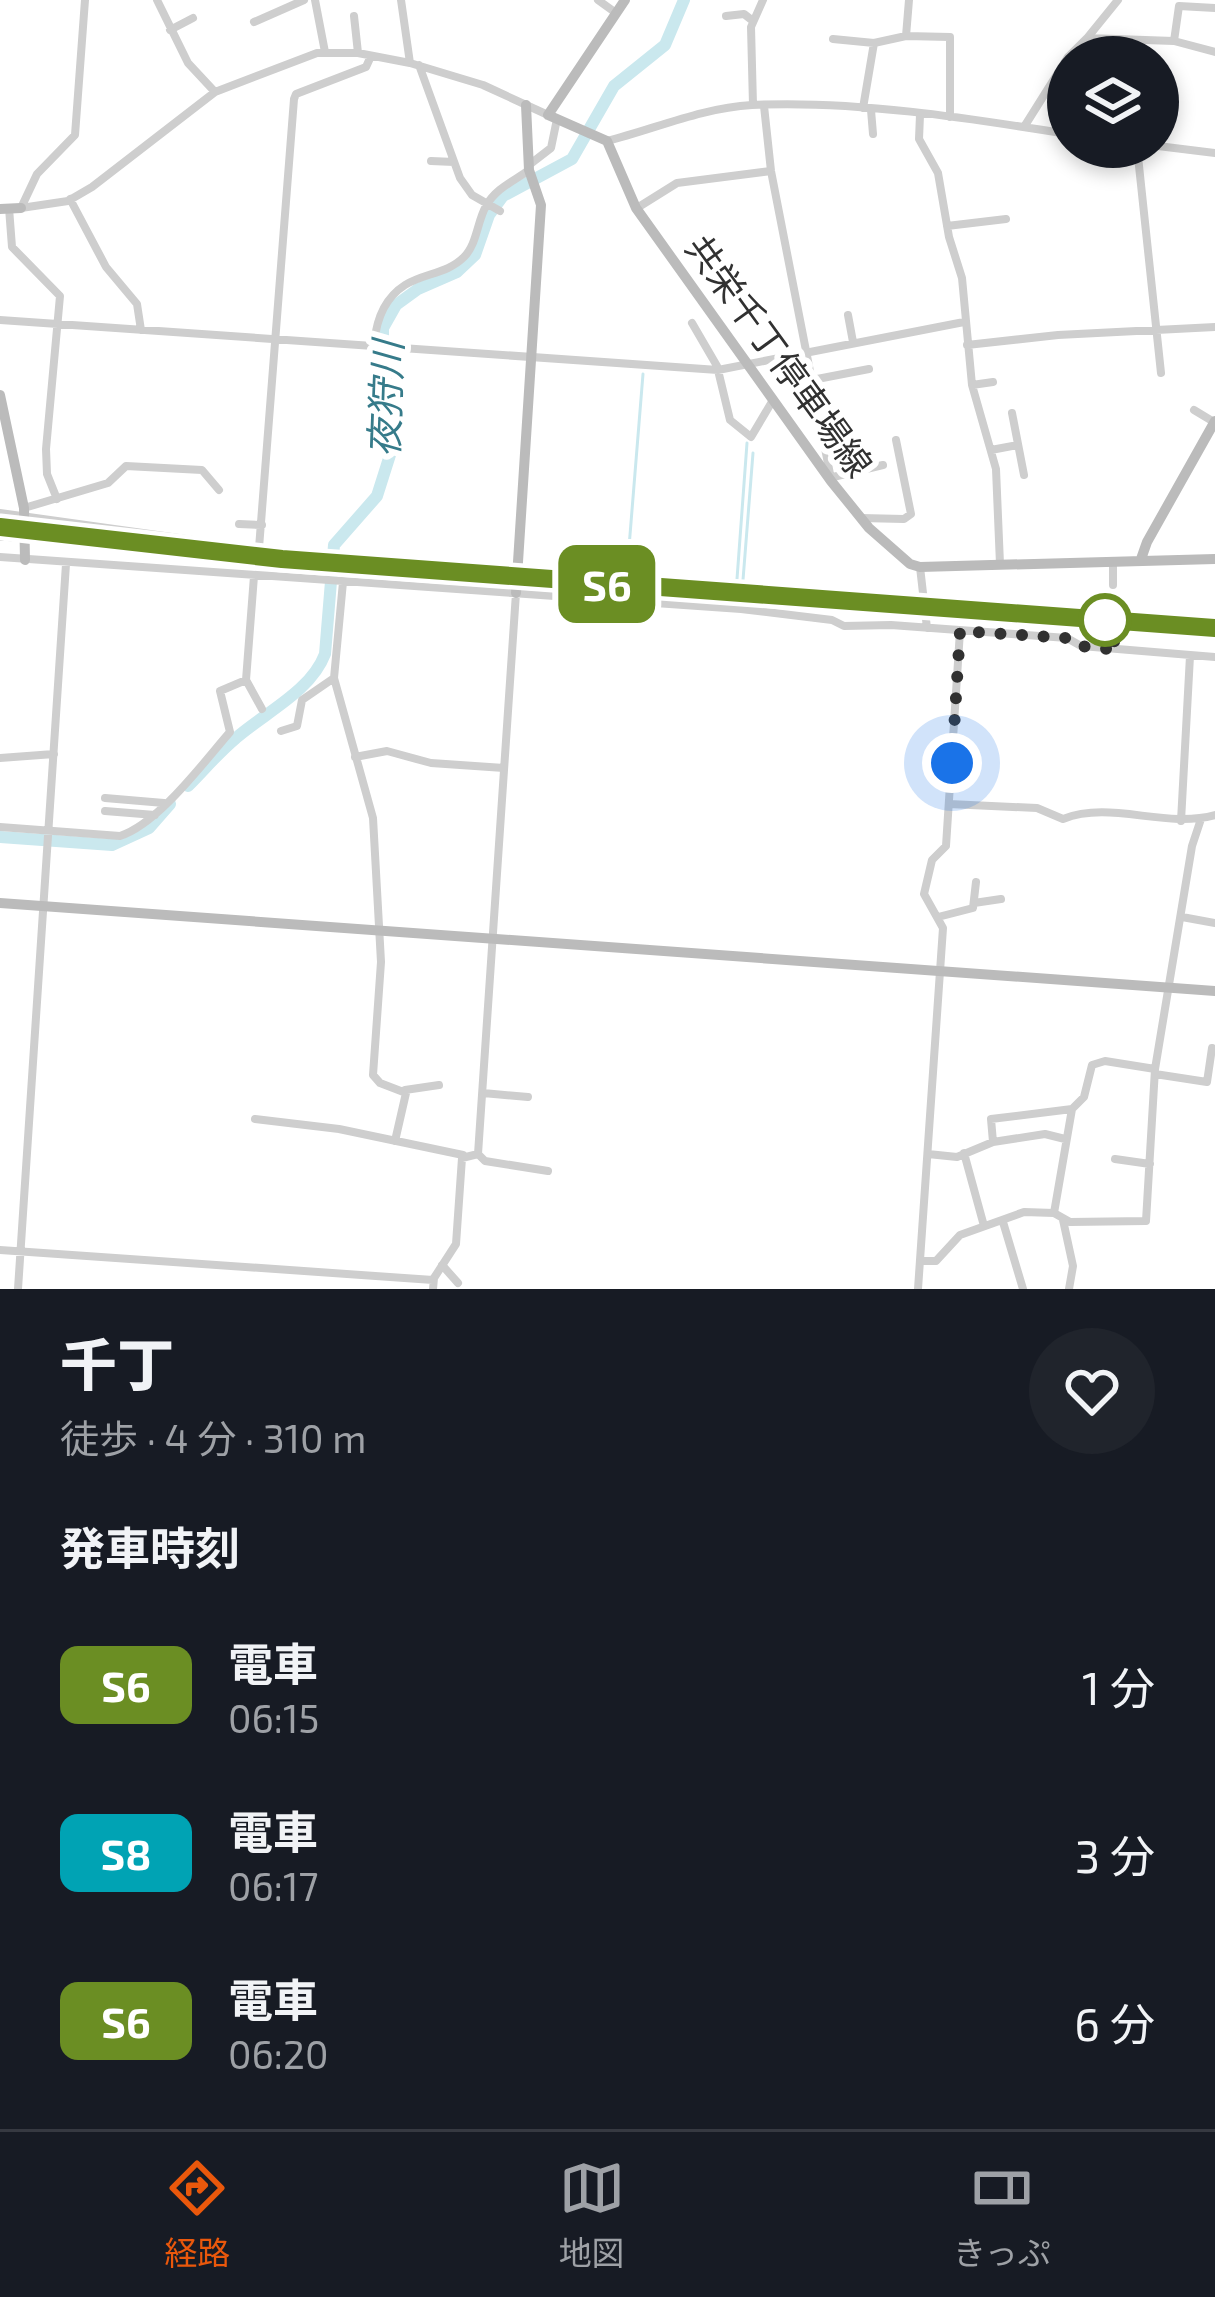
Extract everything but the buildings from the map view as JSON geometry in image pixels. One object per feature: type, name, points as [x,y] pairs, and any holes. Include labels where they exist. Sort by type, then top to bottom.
[{"type":"street","points":[[56,499],[47,473],[46,449],[59,292],[12,247],[10,208],[75,135],[85,0]]},
{"type":"street","points":[[157,0],[188,63],[215,92]]},
{"type":"street","points":[[254,22],[304,0]]},
{"type":"street","points":[[314,0],[325,52]]},
{"type":"street","points":[[401,0],[415,64],[454,162],[466,188],[493,207]]},
{"type":"street","points":[[598,0],[616,13]]},
{"type":"street","points":[[383,444],[375,327],[401,287],[462,260],[499,190],[551,148],[553,117],[625,0]]},
{"type":"street","points":[[764,0],[753,21],[758,106],[832,479],[883,465]]},
{"type":"street","points":[[906,36],[908,0]]},
{"type":"street","points":[[1089,36],[1118,0]]},
{"type":"street","points":[[1175,36],[1179,6],[1215,8]]},
{"type":"street","points":[[726,16],[744,14],[753,21]]},
{"type":"street","points":[[354,16],[358,53]]},
{"type":"street","points":[[170,30],[193,18]]},
{"type":"street","points":[[833,39],[874,43],[906,36],[950,37],[950,117]]},
{"type":"street","points":[[1179,42],[1215,52]]},
{"type":"street","points":[[873,134],[867,109],[874,43]]},
{"type":"street","points":[[10,208],[70,200],[215,92],[325,52],[415,64],[483,86],[603,139],[637,135],[676,119],[758,106],[867,109],[1047,131]]},
{"type":"street","points":[[259,548],[296,94],[366,67],[371,56]]},
{"type":"street","points":[[287,83],[295,99]]},
{"type":"street","points":[[1024,127],[1047,90]]},
{"type":"street","points":[[478,1154],[541,205],[529,169],[526,105]]},
{"type":"street","points":[[920,115],[919,139],[938,173],[962,278],[972,386],[1000,496],[996,516],[1000,564]]},
{"type":"street","name":"共栄千丁停車場線","points":[[603,139],[636,208],[772,400],[860,518],[910,564],[920,567]]},
{"type":"street","points":[[1179,149],[1215,153]]},
{"type":"street","points":[[431,160],[454,162]]},
{"type":"street","points":[[1139,168],[1161,373]]},
{"type":"street","points":[[636,208],[676,183],[771,171]]},
{"type":"street","points":[[70,200],[106,267],[137,304],[141,330]]},
{"type":"street","points":[[947,226],[1006,218]]},
{"type":"street","points":[[848,315],[853,342]]},
{"type":"street","points":[[0,320],[718,370],[964,322]]},
{"type":"street","points":[[692,322],[718,370],[730,421],[748,436],[758,428],[772,400]]},
{"type":"street","points":[[968,345],[1058,334],[1215,327]]},
{"type":"street","points":[[812,380],[869,369]]},
{"type":"street","points":[[972,386],[994,382]]},
{"type":"street","points":[[0,395],[23,512],[25,560]]},
{"type":"street","points":[[1142,559],[1215,422],[1194,410]]},
{"type":"street","points":[[1012,413],[1024,475]]},
{"type":"street","points":[[860,518],[904,519],[910,514],[896,440]]},
{"type":"street","points":[[991,451],[1018,445]]},
{"type":"street","points":[[23,512],[108,483],[126,466],[202,470],[219,490]]},
{"type":"street","points":[[0,513],[23,512],[160,538],[325,556],[925,599]]},
{"type":"street","points":[[239,524],[262,525]]},
{"type":"street","points":[[0,557],[741,609],[832,620],[844,626],[1067,638],[1081,646],[1215,657]]},
{"type":"street","points":[[927,628],[920,567],[1215,559]]},
{"type":"street","points":[[1113,562],[1113,585]]},
{"type":"street","points":[[18,1289],[66,564]]},
{"type":"street","points":[[254,576],[246,680],[262,709]]},
{"type":"street","points":[[342,582],[329,680],[373,818],[382,962],[374,1075],[380,1082],[405,1090],[439,1085]]},
{"type":"street","points":[[919,1289],[944,928],[924,895],[932,860],[946,846],[960,631]]},
{"type":"street","points":[[1181,821],[1190,656]]},
{"type":"street","points":[[0,827],[47,836],[120,836],[136,830],[230,732],[220,692],[246,680]]},
{"type":"street","points":[[281,731],[297,726],[302,700],[329,680]]},
{"type":"street","points":[[355,757],[386,751],[431,763],[504,768]]},
{"type":"street","points":[[0,758],[54,754]]},
{"type":"street","points":[[105,798],[165,803]]},
{"type":"street","points":[[949,804],[1037,808],[1063,819],[1086,812],[1181,821],[1215,815]]},
{"type":"street","points":[[105,811],[154,815]]},
{"type":"street","points":[[921,1261],[936,1261],[960,1234],[1024,1212],[1087,1223],[1146,1221],[1155,1072],[1192,846],[1202,819]]},
{"type":"street","points":[[938,917],[969,910],[976,882]]},
{"type":"street","points":[[974,903],[1001,899]]},
{"type":"street","points":[[0,903],[1215,991]]},
{"type":"street","points":[[1182,917],[1215,922]]},
{"type":"street","points":[[993,1142],[991,1119],[1072,1109],[1081,1103],[1095,1063],[1105,1061],[1207,1082],[1212,1048]]},
{"type":"street","points":[[395,1141],[405,1090]]},
{"type":"street","points":[[483,1093],[528,1097]]},
{"type":"street","points":[[1070,1289],[1073,1266],[1059,1215],[1072,1109]]},
{"type":"street","points":[[255,1120],[478,1154],[485,1161],[548,1171]]},
{"type":"street","points":[[928,1154],[957,1157],[993,1142],[1046,1134],[1065,1138]]},
{"type":"street","points":[[964,1153],[984,1226]]},
{"type":"street","points":[[0,1250],[433,1285],[456,1244],[463,1155]]},
{"type":"street","points":[[1114,1159],[1150,1164]]},
{"type":"street","points":[[1003,1222],[1023,1289]]},
{"type":"street","points":[[442,1265],[458,1283]]},
{"type":"waterway","name":"夜狩川","points":[[188,786],[230,743],[299,690],[325,654],[334,545],[377,496],[390,455],[383,328],[396,305],[418,289],[457,272],[475,255],[489,215],[503,196],[572,159],[614,86],[665,45],[684,0]]},
{"type":"waterway","points":[[599,570],[627,572],[643,374]]},
{"type":"waterway","points":[[737,579],[747,443]]},
{"type":"waterway","points":[[743,580],[753,453]]},
{"type":"waterway","name":"夜狩川","points":[[0,837],[112,845],[149,828],[170,804]]},
{"type":"railway","points":[[0,539],[1215,628]]},
{"type":"train","name":"S6","points":[[0,527],[282,559],[1215,628]]},
{"type":"route","points":[[952,763],[960,631],[1067,638],[1081,646],[1118,650],[1105,620]]}]
